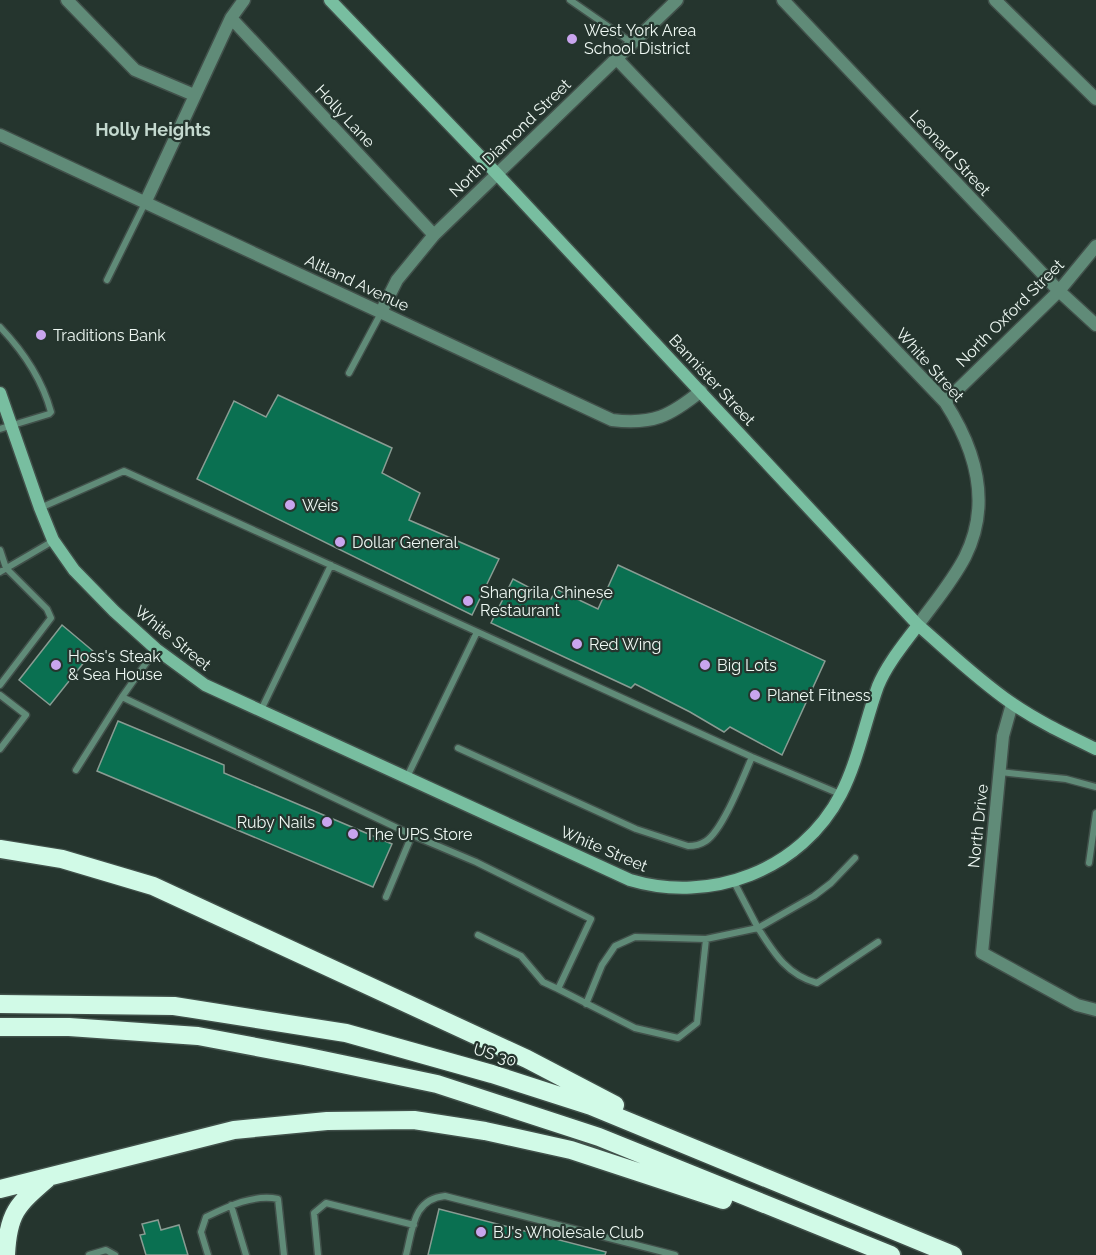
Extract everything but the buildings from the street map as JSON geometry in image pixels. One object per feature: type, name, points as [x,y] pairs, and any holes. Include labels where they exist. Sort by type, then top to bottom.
[{"type":"highway","points":[[0,849],[62,859],[153,886],[527,1059],[720,1160]]},
{"type":"highway","name":"US 30","points":[[0,1004],[174,1006],[346,1033],[492,1074],[591,1106],[953,1255]]},
{"type":"highway","points":[[0,1027],[69,1027],[198,1036],[437,1084],[599,1137],[891,1255]]},
{"type":"highway","points":[[0,1189],[234,1130],[327,1121],[414,1120],[485,1131],[571,1150],[693,1189],[873,1255]]},
{"type":"highway","points":[[6,1255],[10,1221],[21,1201],[50,1177]]},
{"type":"street","points":[[67,0],[135,70],[194,95]]},
{"type":"street","points":[[145,204],[194,95],[231,18],[243,0]]},
{"type":"street","name":"Bannister Street","points":[[330,0],[497,174],[918,625],[978,678],[1012,704],[1096,749]]},
{"type":"street","name":"North Diamond Street","points":[[381,312],[398,280],[434,235],[677,0]]},
{"type":"street","name":"Leonard Street","points":[[783,0],[1059,291],[1096,325]]},
{"type":"street","points":[[995,0],[1096,99]]},
{"type":"street","name":"Holly Lane","points":[[231,18],[434,235]]},
{"type":"street","name":"White Street","points":[[0,393],[6,427],[54,540],[74,570],[156,649],[205,685],[630,880],[652,887],[680,889],[734,882],[758,873],[783,859],[805,840],[841,795],[879,685],[891,661],[954,577],[965,556],[974,536],[979,494],[970,447],[959,423],[945,402],[616,58]]},
{"type":"street","name":"Altland Avenue","points":[[0,135],[612,420],[647,421],[662,417],[676,411],[700,392]]},
{"type":"street","name":"North Oxford Street","points":[[945,402],[1059,291],[1096,246]]},
{"type":"street","name":"North Drive","points":[[1012,704],[1004,736],[982,953],[1077,1005],[1096,1010]]},
{"type":"lane","points":[[570,0],[632,43]]},
{"type":"lane","points":[[107,279],[145,204]]},
{"type":"lane","points":[[349,373],[381,312]]},
{"type":"lane","points":[[0,327],[12,339],[38,378],[51,412],[6,427]]},
{"type":"lane","points":[[40,508],[124,471],[752,757],[841,795]]},
{"type":"lane","points":[[3,570],[54,540]]},
{"type":"lane","points":[[0,550],[3,570],[47,609],[51,618],[0,685]]},
{"type":"lane","points":[[261,710],[331,565]]},
{"type":"lane","points":[[407,777],[477,632]]},
{"type":"lane","points":[[75,770],[156,649]]},
{"type":"lane","points":[[0,695],[26,715],[0,749]]},
{"type":"lane","points":[[122,697],[412,835],[476,862],[591,919],[558,989]]},
{"type":"lane","points":[[458,748],[636,829],[688,846],[697,846],[705,842],[718,829],[752,757]]},
{"type":"lane","points":[[1000,772],[1066,779],[1096,787]]},
{"type":"lane","points":[[1089,863],[1096,813]]},
{"type":"lane","points":[[386,897],[412,835]]},
{"type":"lane","points":[[586,1004],[602,965],[615,946],[635,937],[706,939],[758,928],[814,896],[831,883],[855,858]]},
{"type":"lane","points":[[734,882],[758,928],[784,965],[801,979],[817,983],[878,942]]},
{"type":"lane","points":[[478,935],[521,956],[543,981],[586,1004],[635,1028],[678,1038],[697,1023],[706,939]]},
{"type":"lane","points":[[208,1255],[201,1233],[206,1217],[231,1205],[265,1196],[279,1199],[284,1255]]},
{"type":"lane","points":[[406,1255],[419,1209],[432,1197],[445,1196],[675,1255]]},
{"type":"lane","points":[[318,1255],[314,1213],[326,1203],[414,1225]]},
{"type":"lane","points":[[231,1205],[246,1255]]},
{"type":"lane","points":[[89,1255],[106,1250],[115,1255]]},
{"type":"place","name":"West York Area School District","points":[[572,39]]},
{"type":"place","name":"Traditions Bank","points":[[41,335]]},
{"type":"place","name":"Weis","points":[[290,505]]},
{"type":"place","name":"Dollar General","points":[[340,542]]},
{"type":"place","name":"Shangrila Chinese Restaurant","points":[[468,601]]},
{"type":"place","name":"Red Wing","points":[[577,644]]},
{"type":"place","name":"Hoss's Steak & Sea House","points":[[56,665]]},
{"type":"place","name":"Big Lots","points":[[705,665]]},
{"type":"place","name":"Planet Fitness","points":[[755,695]]},
{"type":"place","name":"Ruby Nails","points":[[327,822]]},
{"type":"place","name":"The UPS Store","points":[[353,834]]},
{"type":"place","name":"BJ's Wholesale Club","points":[[481,1232]]},
{"type":"district","name":"Holly Heights","points":[[153,129]]}]
